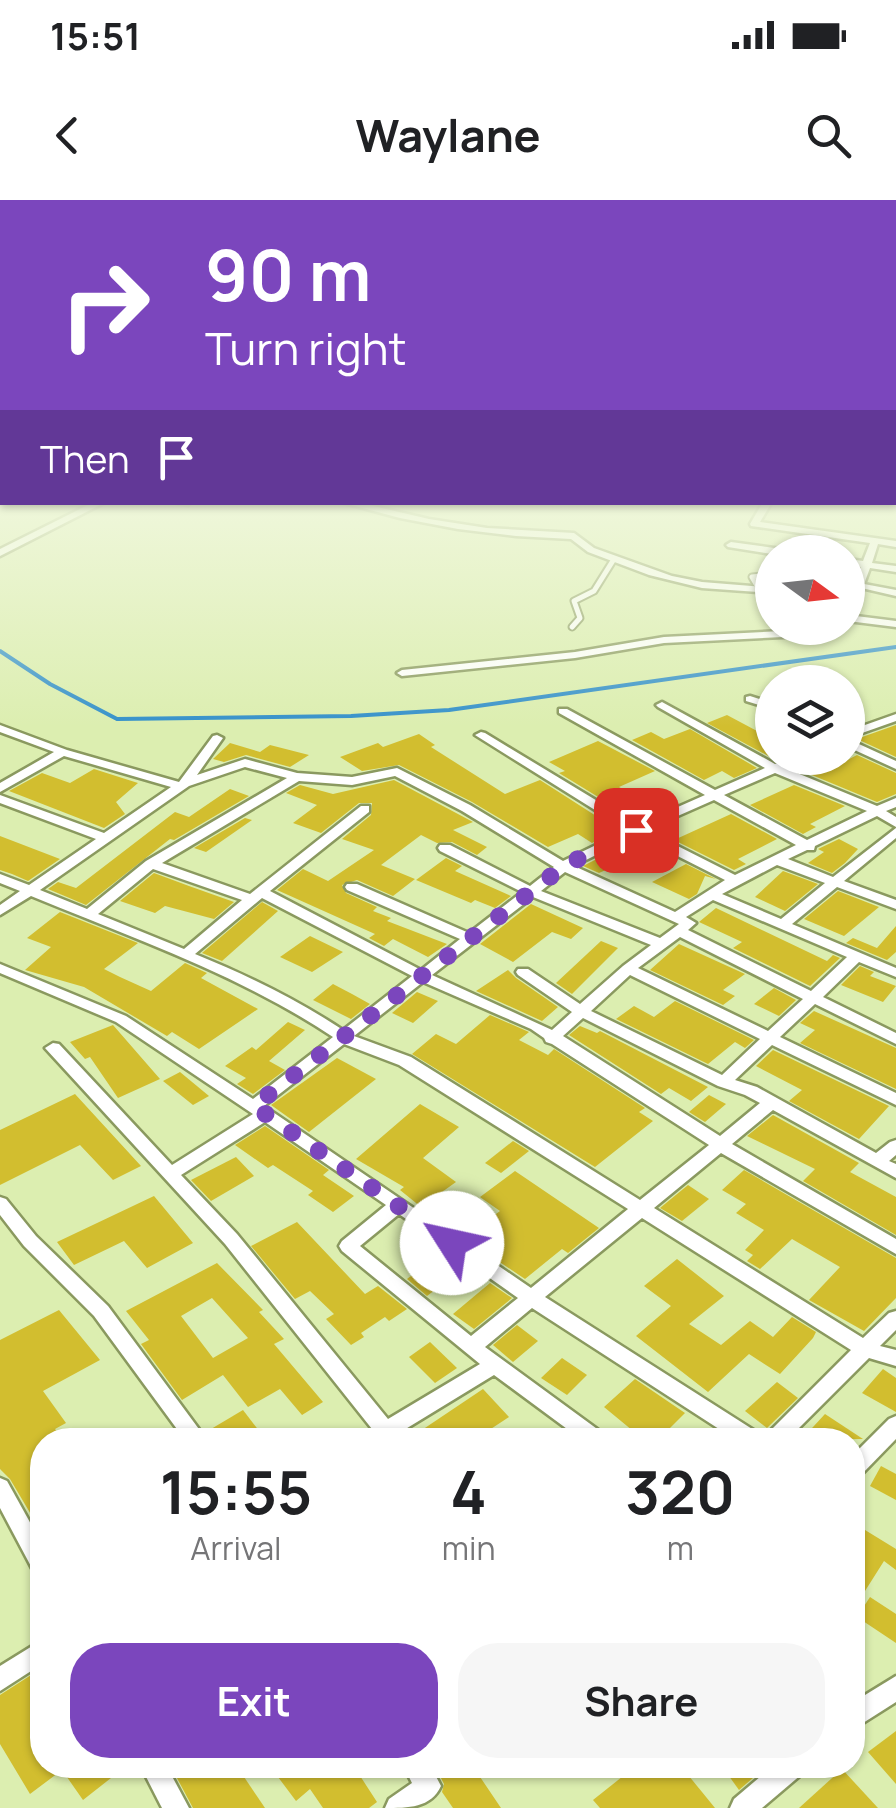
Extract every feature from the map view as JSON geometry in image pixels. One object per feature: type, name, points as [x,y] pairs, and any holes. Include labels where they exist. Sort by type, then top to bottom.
[{"type":"street","points":[[655,577],[692,586],[755,589]]},
{"type":"street","points":[[865,589],[896,593]]},
{"type":"street","points":[[865,620],[896,624]]},
{"type":"street","points":[[402,673],[574,655],[664,640],[755,635]]},
{"type":"street","points":[[750,698],[755,700]]},
{"type":"street","points":[[662,705],[755,756]]},
{"type":"street","points":[[563,711],[809,847]]},
{"type":"street","points":[[865,729],[896,718]]},
{"type":"street","points":[[0,728],[63,752],[182,784]]},
{"type":"street","points":[[481,735],[636,830],[735,880]]},
{"type":"street","points":[[182,784],[217,738]]},
{"type":"street","points":[[865,751],[896,765]]},
{"type":"street","points":[[0,788],[63,752]]},
{"type":"street","points":[[0,912],[182,784],[246,763],[296,777],[353,781],[398,772],[811,1000],[896,1039]]},
{"type":"street","points":[[171,1173],[260,1110],[468,938],[564,866],[758,775]]},
{"type":"street","points":[[792,775],[896,823]]},
{"type":"street","points":[[88,915],[152,864],[296,777]]},
{"type":"street","points":[[0,799],[105,838]]},
{"type":"street","points":[[551,1038],[660,944],[677,923],[711,894],[896,802]]},
{"type":"street","points":[[184,955],[365,809]]},
{"type":"street","points":[[784,924],[896,832]]},
{"type":"street","points":[[445,848],[530,892],[660,944]]},
{"type":"street","points":[[780,861],[896,904]]},
{"type":"street","points":[[152,864],[256,895],[424,977],[536,1026],[723,1146],[896,1248]]},
{"type":"street","points":[[0,878],[184,955],[304,1011],[346,1038],[405,1062],[865,1349],[896,1358]]},
{"type":"street","points":[[352,887],[468,938]]},
{"type":"street","points":[[711,894],[894,970]]},
{"type":"street","points":[[724,1082],[856,957]]},
{"type":"street","points":[[0,968],[122,1019],[533,1299],[734,1428]]},
{"type":"street","points":[[628,969],[896,1100]]},
{"type":"street","points":[[523,972],[580,1011],[771,1103],[896,1172]]},
{"type":"street","points":[[52,1048],[230,1239],[376,1428]]},
{"type":"street","points":[[471,1347],[723,1146],[771,1103]]},
{"type":"street","points":[[877,1162],[896,1146]]},
{"type":"street","points":[[0,1203],[30,1241],[100,1311],[189,1428]]},
{"type":"street","points":[[398,1205],[348,1246],[471,1347],[581,1428]]},
{"type":"street","points":[[786,1428],[896,1318]]},
{"type":"street","points":[[397,1428],[496,1364]]},
{"type":"street","points":[[865,1458],[896,1426]]},
{"type":"street","points":[[0,1487],[30,1543]]},
{"type":"street","points":[[0,1680],[30,1659]]},
{"type":"street","points":[[865,1709],[896,1688]]},
{"type":"street","points":[[159,1778],[176,1808]]},
{"type":"street","points":[[398,1808],[429,1786],[424,1778]]},
{"type":"street","points":[[743,1808],[778,1778]]},
{"type":"lane","points":[[572,627],[580,618],[574,601],[594,591],[599,577]]},
{"type":"building","points":[[727,715],[755,730],[755,749],[707,723]]},
{"type":"building","points":[[896,725],[896,757],[865,743],[865,736]]},
{"type":"building","points":[[690,729],[755,769],[734,778],[722,771],[704,780],[632,740],[651,732],[664,739]]},
{"type":"building","points":[[419,734],[435,745],[431,747],[505,794],[540,780],[618,830],[592,843],[578,834],[548,847],[399,765],[362,771],[340,757]]},
{"type":"building","points":[[598,741],[655,771],[619,787],[648,803],[626,814],[559,773],[565,771],[549,762]]},
{"type":"building","points":[[230,743],[260,752],[270,745],[309,755],[290,767],[246,755],[224,762],[213,759]]},
{"type":"building","points":[[865,759],[896,773],[896,794],[877,802],[812,775],[865,775]]},
{"type":"building","points":[[94,769],[138,783],[116,802],[125,814],[104,828],[9,791],[42,773],[70,783]]},
{"type":"building","points":[[394,780],[473,822],[453,830],[487,847],[477,855],[452,842],[437,843],[421,835],[381,865],[415,879],[393,896],[357,880],[342,885],[346,893],[391,918],[387,921],[447,944],[428,957],[393,939],[384,946],[369,938],[375,934],[277,890],[303,869],[328,881],[374,850],[342,839],[371,815],[372,803],[359,803],[321,833],[293,823],[317,805],[286,793],[300,785],[333,794]]},
{"type":"building","points":[[794,785],[845,806],[810,824],[816,827],[803,834],[750,805]]},
{"type":"building","points":[[230,789],[249,796],[170,839],[86,905],[48,889],[58,882],[76,888],[175,812],[189,817]]},
{"type":"building","points":[[731,814],[777,839],[738,859],[746,864],[734,870],[674,840]]},
{"type":"building","points":[[245,818],[252,820],[206,852],[194,848]]},
{"type":"building","points":[[0,836],[60,859],[28,881],[0,870]]},
{"type":"building","points":[[839,839],[858,849],[845,863],[832,873],[808,863],[824,852],[818,849]]},
{"type":"building","points":[[632,841],[648,851],[599,873],[583,866]]},
{"type":"building","points":[[446,858],[462,866],[455,871],[511,896],[495,908],[475,900],[471,903],[416,880]]},
{"type":"building","points":[[686,864],[716,879],[705,876],[697,894],[689,899],[652,882]]},
{"type":"building","points":[[783,871],[818,884],[785,911],[755,897]]},
{"type":"building","points":[[154,873],[234,902],[214,919],[165,906],[155,913],[120,901]]},
{"type":"building","points":[[838,891],[879,907],[844,936],[804,919]]},
{"type":"building","points":[[262,902],[278,911],[222,961],[202,953]]},
{"type":"building","points":[[531,904],[583,928],[571,939],[552,932],[513,962],[480,944]]},
{"type":"building","points":[[716,908],[827,961],[833,955],[840,958],[810,986],[733,948],[742,942],[699,922]]},
{"type":"building","points":[[60,912],[138,943],[104,969],[120,977],[151,991],[185,963],[207,973],[201,978],[258,1009],[199,1049],[172,1032],[167,1036],[84,987],[25,970],[51,947],[27,938]]},
{"type":"building","points":[[896,926],[896,952],[887,960],[846,943],[853,938],[877,948]]},
{"type":"building","points":[[310,936],[343,952],[312,972],[280,957]]},
{"type":"building","points":[[601,941],[618,948],[572,994],[556,983]]},
{"type":"building","points":[[679,944],[745,974],[723,990],[735,996],[723,1005],[650,970]]},
{"type":"building","points":[[860,966],[874,972],[870,976],[896,986],[883,1002],[841,985]]},
{"type":"building","points":[[508,970],[558,1007],[542,1021],[476,991]]},
{"type":"building","points":[[333,984],[370,1004],[351,1019],[313,1000]]},
{"type":"building","points":[[774,988],[796,1000],[779,1016],[754,1004]]},
{"type":"building","points":[[417,992],[438,1001],[413,1023],[392,1013]]},
{"type":"building","points":[[675,1001],[754,1040],[745,1048],[735,1042],[708,1064],[616,1019],[634,1006],[654,1017]]},
{"type":"building","points":[[814,1011],[896,1048],[896,1089],[800,1043],[815,1030],[800,1023]]},
{"type":"building","points":[[490,1015],[529,1032],[519,1040],[548,1055],[554,1049],[645,1108],[639,1112],[653,1121],[595,1167],[412,1054],[436,1034],[456,1044]]},
{"type":"building","points":[[288,1022],[305,1030],[269,1061],[285,1070],[253,1094],[237,1084],[246,1078],[225,1066],[252,1047],[256,1050]]},
{"type":"building","points":[[113,1025],[160,1079],[118,1098],[90,1057],[85,1059],[70,1042]]},
{"type":"building","points":[[580,1026],[600,1031],[708,1087],[691,1101],[669,1088],[661,1094],[569,1035]]},
{"type":"building","points":[[773,1050],[889,1106],[859,1139],[789,1101],[802,1090],[756,1066]]},
{"type":"building","points":[[337,1058],[376,1079],[309,1132],[271,1105]]},
{"type":"building","points":[[180,1072],[209,1096],[193,1105],[163,1081]]},
{"type":"building","points":[[75,1094],[141,1166],[113,1180],[80,1145],[0,1185],[0,1130]]},
{"type":"building","points":[[709,1095],[726,1104],[705,1122],[689,1112]]},
{"type":"building","points":[[420,1104],[459,1127],[423,1158],[456,1182],[421,1207],[400,1190],[404,1187],[356,1159]]},
{"type":"building","points":[[773,1115],[859,1163],[850,1172],[896,1197],[896,1235],[803,1181],[815,1169],[747,1136]]},
{"type":"building","points":[[265,1126],[329,1170],[323,1175],[354,1196],[333,1212],[308,1195],[313,1191],[273,1165],[268,1168],[235,1145]]},
{"type":"building","points":[[513,1141],[529,1151],[501,1173],[485,1163]]},
{"type":"building","points":[[236,1157],[254,1176],[211,1201],[191,1180]]},
{"type":"building","points":[[744,1170],[896,1258],[896,1298],[864,1331],[809,1300],[840,1267],[792,1239],[760,1269],[747,1261],[753,1255],[745,1250],[764,1230],[736,1213],[746,1204],[722,1190]]},
{"type":"building","points":[[515,1171],[599,1228],[568,1253],[562,1249],[525,1279],[464,1238],[500,1211],[480,1197]]},
{"type":"building","points":[[688,1185],[709,1199],[682,1221],[660,1208]]},
{"type":"building","points":[[154,1196],[193,1243],[147,1268],[124,1241],[74,1265],[57,1242]]},
{"type":"building","points":[[297,1222],[365,1294],[378,1286],[407,1309],[389,1321],[385,1317],[351,1345],[326,1319],[334,1314],[310,1291],[295,1299],[251,1246]]},
{"type":"building","points":[[444,1251],[466,1266],[427,1296],[407,1279]]},
{"type":"building","points":[[677,1259],[724,1296],[689,1324],[721,1345],[750,1321],[773,1337],[792,1317],[816,1332],[813,1338],[780,1374],[749,1354],[708,1392],[636,1336],[671,1306],[644,1286]]},
{"type":"building","points":[[217,1263],[263,1310],[259,1312],[284,1339],[274,1344],[323,1402],[302,1415],[280,1389],[248,1407],[223,1375],[182,1400],[141,1344],[149,1340],[126,1311]],"holes":[[[212,1298],[248,1338],[213,1358],[181,1316]]]},
{"type":"building","points":[[490,1283],[512,1298],[474,1329],[453,1314]]},
{"type":"building","points":[[59,1310],[100,1360],[43,1391],[66,1423],[57,1428],[30,1428],[30,1513],[0,1469],[0,1340]]},
{"type":"building","points":[[517,1325],[538,1341],[513,1362],[493,1345]]},
{"type":"building","points":[[430,1342],[457,1368],[435,1383],[409,1357]]},
{"type":"building","points":[[562,1358],[587,1375],[567,1395],[541,1378]]},
{"type":"building","points":[[883,1369],[896,1378],[896,1412],[862,1393]]},
{"type":"building","points":[[635,1379],[685,1413],[670,1428],[629,1428],[604,1407]]},
{"type":"building","points":[[777,1382],[798,1398],[767,1428],[745,1411]]},
{"type":"building","points":[[483,1389],[509,1417],[492,1428],[425,1428]]},
{"type":"building","points":[[243,1410],[257,1428],[213,1428]]},
{"type":"building","points":[[825,1414],[846,1428],[812,1428]]},
{"type":"building","points":[[881,1466],[896,1474],[896,1500],[870,1486]]},
{"type":"building","points":[[865,1530],[896,1549],[896,1570],[884,1561],[865,1591]]},
{"type":"building","points":[[870,1597],[896,1614],[896,1643],[865,1622],[865,1605]]},
{"type":"building","points":[[30,1676],[30,1778],[51,1778],[30,1794],[0,1744],[0,1695]]},
{"type":"building","points":[[896,1731],[896,1784],[868,1752]]},
{"type":"building","points":[[68,1778],[111,1778],[83,1800]]},
{"type":"building","points":[[177,1778],[245,1778],[265,1808],[193,1808]]},
{"type":"building","points":[[279,1778],[361,1778],[377,1802],[369,1808],[323,1808],[310,1789],[296,1801]]},
{"type":"building","points":[[441,1778],[481,1778],[501,1808],[453,1808],[442,1792]]},
{"type":"building","points":[[621,1778],[691,1778],[715,1808],[600,1808],[593,1800]]},
{"type":"building","points":[[730,1778],[753,1778],[739,1790]]},
{"type":"building","points":[[832,1778],[850,1778],[878,1808],[799,1808]]},
{"type":"waterway","points":[[0,651],[50,684],[117,719],[351,716],[449,710],[896,647]]},
{"type":"route","points":[[452,1243],[254,1106],[564,866],[636,830]]}]
